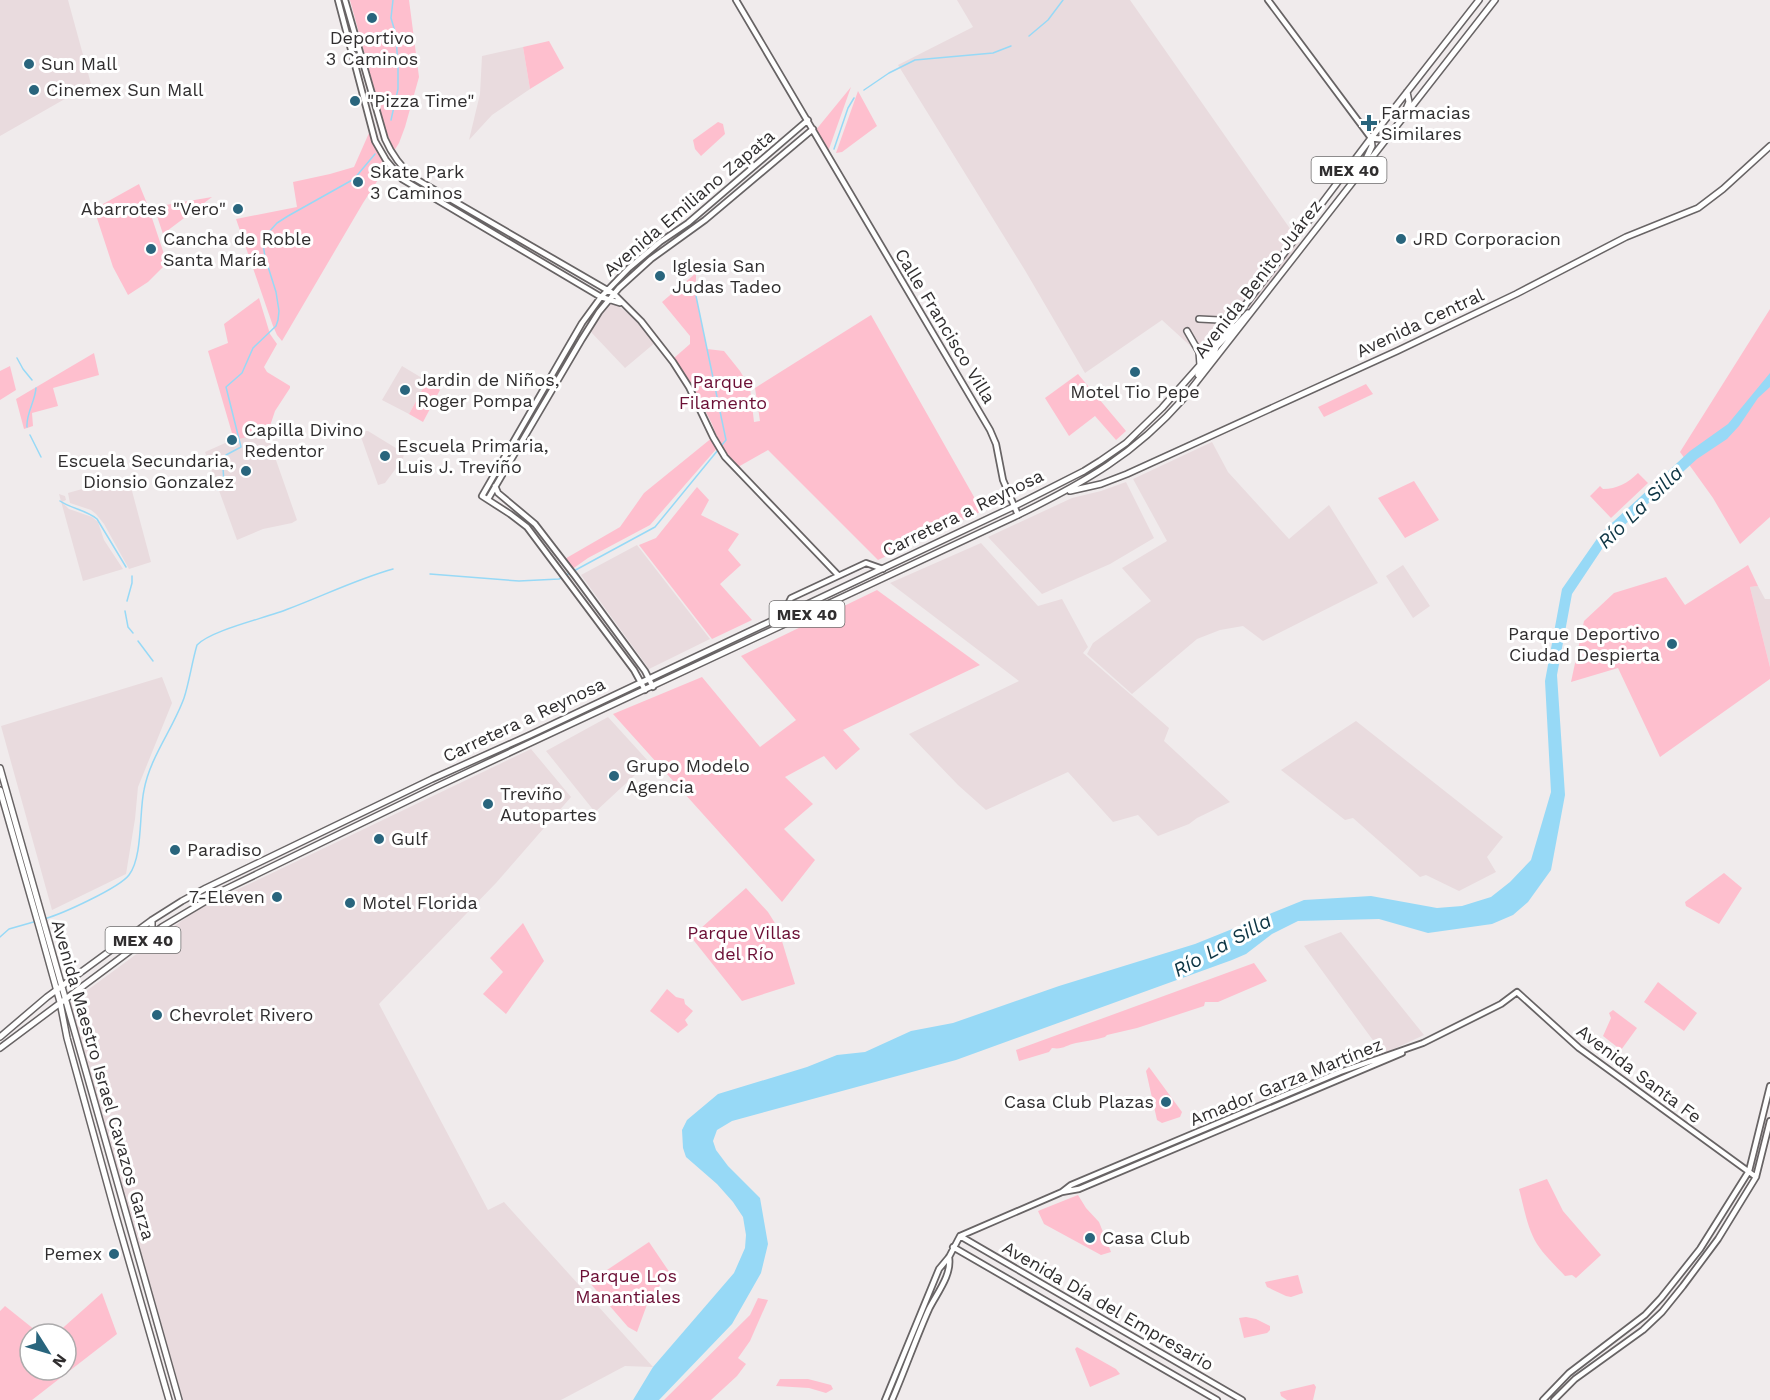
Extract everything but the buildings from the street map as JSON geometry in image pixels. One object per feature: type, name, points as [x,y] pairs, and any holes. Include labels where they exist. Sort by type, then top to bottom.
[{"type":"main road","name":"Avenida Benito Juárez","points":[[1084,471],[1113,452],[1140,430],[1178,392],[1479,0]]},
{"type":"main road","name":"Avenida Benito Juárez","points":[[1062,493],[1098,473],[1133,449],[1162,423],[1193,387],[1358,174],[1391,135],[1493,1]]},
{"type":"main road","points":[[1398,126],[1409,102],[1407,92]]},
{"type":"main road","points":[[1358,174],[1371,150],[1371,138],[1380,139],[1391,135]]},
{"type":"main road","name":"Avenida Central","points":[[1062,493],[1101,484],[1135,470],[1509,298],[1631,234],[1689,213],[1719,193],[1770,146]]},
{"type":"main road","points":[[1193,387],[1195,380],[1213,356],[1216,344],[1226,339],[1243,317],[1254,308]]},
{"type":"main road","points":[[1199,319],[1219,320],[1239,313]]},
{"type":"main road","points":[[1187,331],[1199,352],[1200,365]]},
{"type":"main road","name":"Carretera a Reynosa","points":[[0,1037],[59,988],[152,920],[216,883],[432,779],[902,560],[1084,471]]},
{"type":"main road","name":"Carretera a Reynosa","points":[[0,1048],[162,927],[226,889],[436,787],[1062,493]]},
{"type":"main road","points":[[883,579],[890,568],[902,560]]},
{"type":"main road","name":"Avenida Maestro Israel Cavazos Garza","points":[[0,768],[62,1000],[179,1400]]},
{"type":"main road","name":"Avenida Maestro Israel Cavazos Garza","points":[[0,790],[38,913]]},
{"type":"main road","points":[[85,983],[92,974],[152,928],[152,920]]},
{"type":"main road","name":"Avenida Maestro Israel Cavazos Garza","points":[[62,1000],[63,1022],[169,1400]]},
{"type":"main road","points":[[42,1017],[55,1014],[63,1022]]},
{"type":"main road","points":[[136,1286],[145,1283]]},
{"type":"main road","points":[[143,1309],[152,1306]]},
{"type":"street","points":[[338,0],[375,141],[396,173],[437,201],[601,297],[608,301],[621,303]]},
{"type":"street","points":[[345,0],[385,140],[403,168],[432,189],[614,294],[641,321],[673,362],[693,394],[725,457],[838,575]]},
{"type":"street","name":"Calle Francisco Villa","points":[[736,0],[990,430],[996,444],[1003,480],[1018,514]]},
{"type":"street","points":[[1268,0],[1371,138]]},
{"type":"street","name":"Avenida Emiliano Zapata","points":[[808,120],[688,223],[660,242],[629,268],[601,297],[568,346],[482,496],[488,499],[578,344],[614,294],[651,259],[705,220],[813,129]]},
{"type":"street","points":[[495,486],[498,493],[534,524],[566,564],[653,687]]},
{"type":"street","points":[[488,499],[526,527],[560,569],[642,682],[645,690]]},
{"type":"street","points":[[786,613],[789,601],[794,597],[838,575],[866,563],[883,569]]},
{"type":"street","points":[[560,569],[566,564]]},
{"type":"street","name":"Amador Garza Martínez","points":[[1062,1192],[1088,1185],[1392,1058],[1480,1015],[1517,992]]},
{"type":"street","name":"Avenida Santa Fe","points":[[1517,992],[1579,1048],[1756,1177]]},
{"type":"street","name":"Amador Garza Martínez","points":[[960,1236],[1062,1192],[1071,1185],[1340,1072],[1392,1053],[1405,1051]]},
{"type":"street","points":[[1543,1400],[1569,1373],[1639,1321],[1661,1298],[1700,1249],[1749,1171],[1770,1086]]},
{"type":"street","points":[[1554,1400],[1570,1382],[1643,1330],[1662,1312],[1707,1255],[1756,1177],[1770,1120]]},
{"type":"street","points":[[1726,1209],[1734,1214]]},
{"type":"street","points":[[892,1400],[929,1309],[947,1273],[953,1247],[960,1236]]},
{"type":"street","name":"Avenida Día del Empresario","points":[[960,1236],[1242,1400]]},
{"type":"street","name":"Avenida Día del Empresario","points":[[953,1247],[1217,1400]]},
{"type":"street","points":[[885,1400],[939,1269],[949,1257]]},
{"type":"street","points":[[1661,1298],[1664,1304],[1662,1312]]},
{"type":"street","points":[[1108,1337],[1115,1326]]},
{"type":"street","points":[[891,1387],[897,1390]]},
{"type":"shaded area","name":"Sun Mall","points":[[0,0],[68,0],[91,84],[0,136]]},
{"type":"shaded area","points":[[957,0],[1130,0],[1300,243],[1209,363],[1162,320],[1085,373],[1026,272],[898,65],[973,27]]},
{"type":"shaded area","points":[[523,47],[530,89],[492,115],[469,140],[480,94],[482,56]]},
{"type":"shaded area","points":[[612,301],[639,322],[656,342],[625,368],[590,331]]},
{"type":"shaded area","name":"Jardin de Niños, Roger Pompa","points":[[402,366],[427,381],[409,414],[382,400]]},
{"type":"shaded area","name":"Escuela Secundaria, Dionsio Gonzalez","points":[[269,429],[270,443],[297,520],[263,529],[237,540],[205,452],[232,440]]},
{"type":"shaded area","name":"Escuela Primaria, Luis J. Treviño","points":[[365,431],[404,453],[403,459],[385,483],[378,485],[361,437]]},
{"type":"shaded area","points":[[1212,442],[1228,472],[1289,539],[1329,505],[1378,583],[1263,641],[1243,626],[1220,630],[1197,639],[1132,694],[1087,654],[1093,643],[1151,601],[1122,568],[1167,541],[1133,479]]},
{"type":"shaded area","points":[[128,476],[151,562],[129,569],[96,514],[70,503],[68,493]]},
{"type":"shaded area","points":[[1126,482],[1154,538],[1110,564],[1042,594],[988,537],[1072,498]]},
{"type":"shaded area","points":[[59,494],[65,496],[66,500],[62,502],[69,509],[92,517],[98,522],[104,540],[123,569],[83,581]]},
{"type":"shaded area","points":[[981,543],[1038,606],[1062,599],[1088,647],[1083,653],[1169,728],[1164,741],[1230,802],[1189,824],[1158,836],[1138,815],[1113,822],[1068,772],[986,810],[958,785],[909,734],[1019,681],[890,583]]},
{"type":"shaded area","points":[[637,545],[710,639],[649,669],[581,575]]},
{"type":"shaded area","points":[[1403,565],[1430,606],[1413,618],[1386,576]]},
{"type":"shaded area","points":[[1758,586],[1765,599],[1770,599],[1770,667],[1750,587]]},
{"type":"shaded area","points":[[162,677],[172,703],[138,787],[126,874],[52,910],[1,726]]},
{"type":"shaded area","points":[[608,717],[649,762],[595,812],[546,751]]},
{"type":"shaded area","points":[[1356,721],[1503,837],[1487,857],[1496,872],[1459,891],[1426,875],[1420,877],[1353,818],[1345,820],[1281,770]]},
{"type":"shaded area","points":[[531,749],[571,797],[496,883],[379,1004],[488,1210],[504,1202],[653,1367],[625,1366],[561,1400],[183,1400],[70,1003],[199,908]]},
{"type":"shaded area","points":[[1341,932],[1424,1035],[1383,1054],[1304,946]]},
{"type":"green space","points":[[350,0],[409,0],[419,77],[405,127],[394,151],[384,125]]},
{"type":"green space","points":[[549,41],[564,68],[530,89],[523,47]]},
{"type":"green space","points":[[851,87],[829,149],[831,156],[815,131]]},
{"type":"green space","points":[[858,91],[877,126],[842,152],[836,153]]},
{"type":"green space","points":[[718,122],[723,124],[725,134],[701,156],[695,149],[693,140]]},
{"type":"green space","points":[[369,133],[387,166],[282,341],[273,326],[236,219],[297,207],[293,182],[354,167]]},
{"type":"green space","points":[[139,184],[167,263],[148,282],[128,295],[113,267],[94,209]]},
{"type":"green space","points":[[212,197],[163,234],[154,207]]},
{"type":"green space","name":"Parque Filamento","points":[[696,273],[696,296],[707,349],[724,351],[740,371],[750,388],[754,422],[760,421],[755,388],[871,315],[982,511],[878,560],[768,450],[738,467],[721,448],[696,392],[674,358],[690,344],[690,336],[662,302]]},
{"type":"green space","points":[[259,298],[270,334],[277,344],[264,367],[267,372],[290,388],[275,411],[269,429],[260,434],[234,440],[208,351],[228,343],[224,324]]},
{"type":"green space","points":[[1770,309],[1770,517],[1740,544],[1713,498],[1680,452]]},
{"type":"green space","points":[[94,353],[99,375],[53,388],[58,406],[32,413],[33,426],[24,429],[16,399]]},
{"type":"green space","points":[[10,366],[16,390],[0,400],[0,371]]},
{"type":"green space","points":[[1078,374],[1126,431],[1116,440],[1095,416],[1069,436],[1045,398]]},
{"type":"green space","points":[[427,381],[440,390],[423,422],[409,414]]},
{"type":"green space","points":[[1366,384],[1373,394],[1324,417],[1318,407]]},
{"type":"green space","points":[[713,437],[718,447],[650,525],[588,558],[571,570],[563,560],[620,527],[644,493]]},
{"type":"green space","points":[[1638,473],[1648,483],[1611,518],[1590,496],[1600,486],[1603,489],[1618,487]]},
{"type":"green space","points":[[1414,481],[1439,520],[1405,538],[1378,498]]},
{"type":"green space","points":[[697,487],[709,500],[701,515],[739,534],[728,550],[741,565],[720,584],[752,620],[712,639],[639,545],[656,538]]},
{"type":"green space","name":"Parque Deportivo Ciudad Despierta","points":[[1748,565],[1758,586],[1750,587],[1770,667],[1770,679],[1660,757],[1618,668],[1571,682],[1584,621],[1614,593],[1666,577],[1685,605]]},
{"type":"green space","points":[[877,590],[980,665],[843,730],[860,749],[836,770],[824,756],[785,777],[813,804],[784,829],[815,860],[782,902],[613,714],[702,677],[760,747],[796,720],[741,656]]},
{"type":"green space","points":[[1724,873],[1742,888],[1719,924],[1686,906],[1685,902]]},
{"type":"green space","name":"Parque Villas del Río","points":[[746,888],[768,912],[778,928],[795,984],[742,1001],[691,937]]},
{"type":"green space","points":[[523,923],[544,961],[506,1014],[483,994],[503,972],[490,958]]},
{"type":"green space","points":[[1254,963],[1267,981],[1218,1002],[1205,1002],[1204,1006],[1137,1028],[1062,1048],[1052,1048],[1049,1052],[1019,1061],[1016,1050]]},
{"type":"green space","points":[[1658,982],[1697,1013],[1684,1031],[1644,1002]]},
{"type":"green space","points":[[667,989],[676,997],[684,999],[685,1004],[693,1011],[685,1020],[688,1025],[678,1033],[650,1011]]},
{"type":"green space","points":[[1613,1010],[1637,1028],[1621,1050],[1603,1036],[1611,1018],[1609,1013]]},
{"type":"green space","points":[[1149,1067],[1182,1112],[1180,1117],[1162,1123],[1157,1120],[1146,1071]]},
{"type":"green space","points":[[1547,1179],[1563,1211],[1601,1255],[1576,1278],[1572,1275],[1565,1276],[1543,1252],[1534,1238],[1526,1217],[1519,1189]]},
{"type":"green space","points":[[1078,1195],[1099,1222],[1111,1252],[1101,1255],[1044,1224],[1038,1211]]},
{"type":"green space","name":"Parque Los Manantiales","points":[[649,1242],[670,1273],[649,1299],[637,1332],[628,1327],[589,1282]]},
{"type":"green space","points":[[1298,1275],[1303,1293],[1291,1297],[1267,1287],[1265,1282]]},
{"type":"green space","points":[[102,1293],[117,1334],[78,1364],[78,1322],[69,1322]]},
{"type":"green space","points":[[758,1298],[768,1300],[750,1341],[738,1358],[746,1364],[737,1376],[711,1400],[664,1400],[750,1315]]},
{"type":"green space","points":[[5,1306],[25,1322],[18,1322],[18,1382],[55,1382],[32,1400],[0,1400],[0,1311]]},
{"type":"green space","points":[[1246,1317],[1270,1326],[1270,1330],[1267,1333],[1244,1338],[1239,1318]]},
{"type":"green space","points":[[1077,1347],[1116,1369],[1120,1374],[1090,1387],[1075,1349]]},
{"type":"green space","points":[[780,1379],[808,1379],[831,1385],[833,1389],[826,1393],[809,1388],[776,1386]]},
{"type":"green space","points":[[1314,1384],[1316,1387],[1313,1400],[1287,1400],[1281,1396],[1280,1392]]},
{"type":"water","name":"Río La Silla","points":[[1770,373],[1770,387],[1758,398],[1739,426],[1727,439],[1697,459],[1608,540],[1572,594],[1557,675],[1565,795],[1551,870],[1528,902],[1513,915],[1492,924],[1428,933],[1379,919],[1298,921],[1272,934],[1246,954],[1232,960],[956,1060],[732,1121],[717,1130],[713,1141],[716,1150],[728,1166],[760,1198],[768,1244],[761,1273],[732,1324],[659,1400],[633,1400],[653,1367],[734,1273],[745,1248],[746,1235],[743,1217],[717,1184],[686,1157],[683,1148],[682,1130],[687,1120],[718,1094],[807,1067],[837,1055],[865,1052],[911,1031],[953,1023],[1059,986],[1195,944],[1304,900],[1371,896],[1437,908],[1462,906],[1491,897],[1510,882],[1531,860],[1551,792],[1545,681],[1562,589],[1601,533],[1690,451],[1728,424]]},
{"type":"waterway","points":[[391,120],[398,89],[396,35],[391,18],[393,0]]},
{"type":"waterway","points":[[1029,36],[1048,20],[1063,0]]},
{"type":"waterway","points":[[864,90],[889,73],[915,60],[993,53],[1011,46]]},
{"type":"waterway","points":[[834,149],[848,108],[854,98]]},
{"type":"waterway","points":[[218,490],[224,485],[223,467],[226,455],[241,447],[226,387],[242,373],[253,348],[276,326],[278,320],[276,292],[263,244],[268,233],[288,216],[354,179],[375,154]]},
{"type":"waterway","points":[[696,296],[726,440],[721,446]]},
{"type":"waterway","points":[[17,358],[32,380]]},
{"type":"waterway","points":[[27,427],[36,388]]},
{"type":"waterway","points":[[30,435],[41,457]]},
{"type":"waterway","points":[[430,574],[519,581],[559,579],[655,527],[718,450]]},
{"type":"waterway","points":[[60,501],[97,519],[126,567]]},
{"type":"waterway","points":[[44,919],[114,887],[129,875],[137,857],[142,799],[147,778],[184,698],[197,645],[226,629],[278,613],[393,569]]},
{"type":"waterway","points":[[127,601],[132,576]]},
{"type":"waterway","points":[[125,611],[128,627],[133,633]]},
{"type":"waterway","points":[[138,641],[153,661]]},
{"type":"waterway","points":[[0,937],[9,929],[37,921]]},
{"type":"place","name":"Deportivo 3 Caminos","points":[[372,18]]},
{"type":"place","name":"Sun Mall","points":[[29,64]]},
{"type":"place","name":"Cinemex Sun Mall","points":[[34,90]]},
{"type":"place","name":"\"Pizza Time\"","points":[[355,101]]},
{"type":"place","name":"Farmacias Similares","points":[[1369,123]]},
{"type":"place","name":"Skate Park 3 Caminos","points":[[358,182]]},
{"type":"place","name":"Abarrotes \"Vero\"","points":[[238,209]]},
{"type":"place","name":"JRD Corporacion","points":[[1401,239]]},
{"type":"place","name":"Cancha de Roble Santa María","points":[[151,249]]},
{"type":"place","name":"Iglesia San Judas Tadeo","points":[[660,276]]},
{"type":"place","name":"Motel Tio Pepe","points":[[1135,372]]},
{"type":"place","name":"Jardin de Niños, Roger Pompa","points":[[405,390]]},
{"type":"place","name":"Capilla Divino Redentor","points":[[232,440]]},
{"type":"place","name":"Escuela Primaria, Luis J. Treviño","points":[[385,456]]},
{"type":"place","name":"Escuela Secundaria, Dionsio Gonzalez","points":[[246,471]]},
{"type":"place","name":"Parque Deportivo Ciudad Despierta","points":[[1672,644]]},
{"type":"place","name":"Grupo Modelo Agencia","points":[[614,776]]},
{"type":"place","name":"Treviño Autopartes","points":[[488,804]]},
{"type":"place","name":"Gulf","points":[[379,839]]},
{"type":"place","name":"Paradiso","points":[[175,850]]},
{"type":"place","name":"7-Eleven","points":[[277,897]]},
{"type":"place","name":"Motel Florida","points":[[350,903]]},
{"type":"place","name":"Chevrolet Rivero","points":[[157,1015]]},
{"type":"place","name":"Casa Club Plazas","points":[[1166,1102]]},
{"type":"place","name":"Casa Club","points":[[1090,1238]]},
{"type":"place","name":"Pemex","points":[[114,1254]]}]
